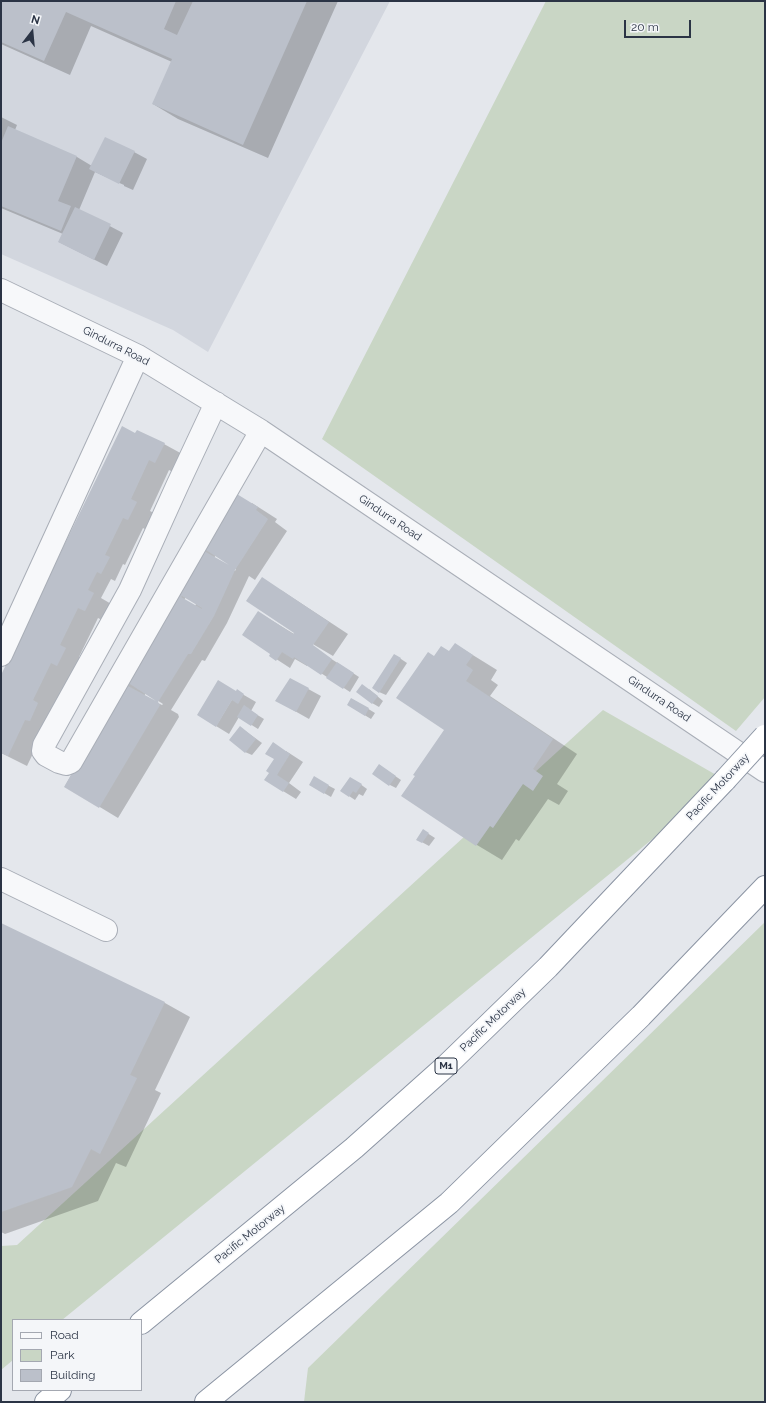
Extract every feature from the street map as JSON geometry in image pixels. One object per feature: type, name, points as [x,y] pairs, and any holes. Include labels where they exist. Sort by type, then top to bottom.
[{"type":"highway","name":"Pacific Motorway","points":[[142,1323],[354,1148],[447,1066],[548,966],[765,736]]},
{"type":"highway","points":[[206,1402],[449,1203],[641,1016],[765,887]]},
{"type":"highway","points":[[46,1402],[59,1391]]},
{"type":"street","name":"Gindurra Road","points":[[1,290],[138,356],[261,431],[765,771]]},
{"type":"street","points":[[1,655],[138,356]]},
{"type":"street","points":[[216,403],[130,590],[44,746],[43,750],[46,755],[66,764],[71,762],[261,431]]},
{"type":"street","points":[[1,879],[106,930]]},
{"type":"shaded area","points":[[1,1],[390,1],[208,352],[173,330],[1,254]]},
{"type":"green space","points":[[546,1],[765,1],[765,697],[736,731],[322,439]]},
{"type":"green space","points":[[603,710],[725,780],[63,1319],[12,1319],[12,1361],[1,1370],[1,1246],[17,1245]]},
{"type":"green space","points":[[765,922],[765,1402],[304,1402],[308,1368]]},
{"type":"building","points":[[1,1],[176,1],[164,29],[177,35],[193,1],[307,1],[243,145],[152,104],[172,59],[66,12],[44,61],[1,42]]},
{"type":"building","points":[[8,126],[77,156],[58,201],[71,206],[61,231],[1,206],[1,143]]},
{"type":"building","points":[[105,137],[135,151],[119,184],[89,169]]},
{"type":"building","points":[[75,207],[111,224],[94,260],[58,242]]},
{"type":"building","points":[[122,426],[135,433],[137,430],[165,443],[155,463],[149,460],[131,499],[137,502],[128,520],[123,518],[105,555],[110,557],[101,574],[97,572],[88,590],[94,593],[85,611],[78,608],[60,645],[66,648],[57,666],[51,663],[33,700],[38,703],[30,721],[25,720],[8,756],[1,753],[1,675]]},
{"type":"building","points":[[232,491],[258,507],[256,510],[268,519],[235,570],[214,616],[191,654],[188,654],[158,702],[160,705],[99,808],[64,787],[124,684],[156,701],[127,682],[202,550],[229,565],[203,548]],"holes":[[[182,596],[202,609],[181,597]]]},
{"type":"building","points":[[262,577],[329,622],[313,645],[332,659],[321,675],[294,657],[293,659],[282,652],[276,661],[269,656],[270,654],[242,635],[258,611],[293,634],[294,633],[246,601]]},
{"type":"building","points":[[455,643],[473,655],[466,665],[473,670],[466,681],[553,739],[533,769],[543,776],[533,791],[523,784],[493,828],[490,826],[476,846],[401,796],[415,776],[413,775],[444,730],[396,698],[428,652],[434,656],[441,646],[449,651]]},
{"type":"building","points":[[394,654],[401,658],[379,693],[372,688]]},
{"type":"building","points":[[337,662],[354,673],[343,689],[326,678]]},
{"type":"building","points":[[290,678],[309,688],[296,712],[275,701]]},
{"type":"building","points":[[218,680],[244,694],[238,704],[232,700],[216,727],[197,715]]},
{"type":"building","points":[[362,684],[378,696],[372,704],[356,692]]},
{"type":"building","points":[[351,698],[369,708],[365,716],[347,705]]},
{"type":"building","points":[[244,705],[258,715],[251,726],[237,717]]},
{"type":"building","points":[[240,726],[256,739],[245,753],[229,740]]},
{"type":"building","points":[[273,742],[290,754],[277,775],[289,783],[283,792],[264,780],[269,773],[266,771],[274,759],[265,754]]},
{"type":"building","points":[[379,764],[396,776],[389,786],[372,774]]},
{"type":"building","points":[[314,776],[329,785],[324,794],[309,785]]},
{"type":"building","points":[[350,777],[362,784],[356,793],[353,791],[349,797],[340,791]]},
{"type":"building","points":[[423,829],[429,833],[422,843],[416,840]]},
{"type":"building","points":[[1,923],[165,1002],[130,1075],[137,1078],[100,1154],[91,1149],[72,1187],[1,1212]]}]
